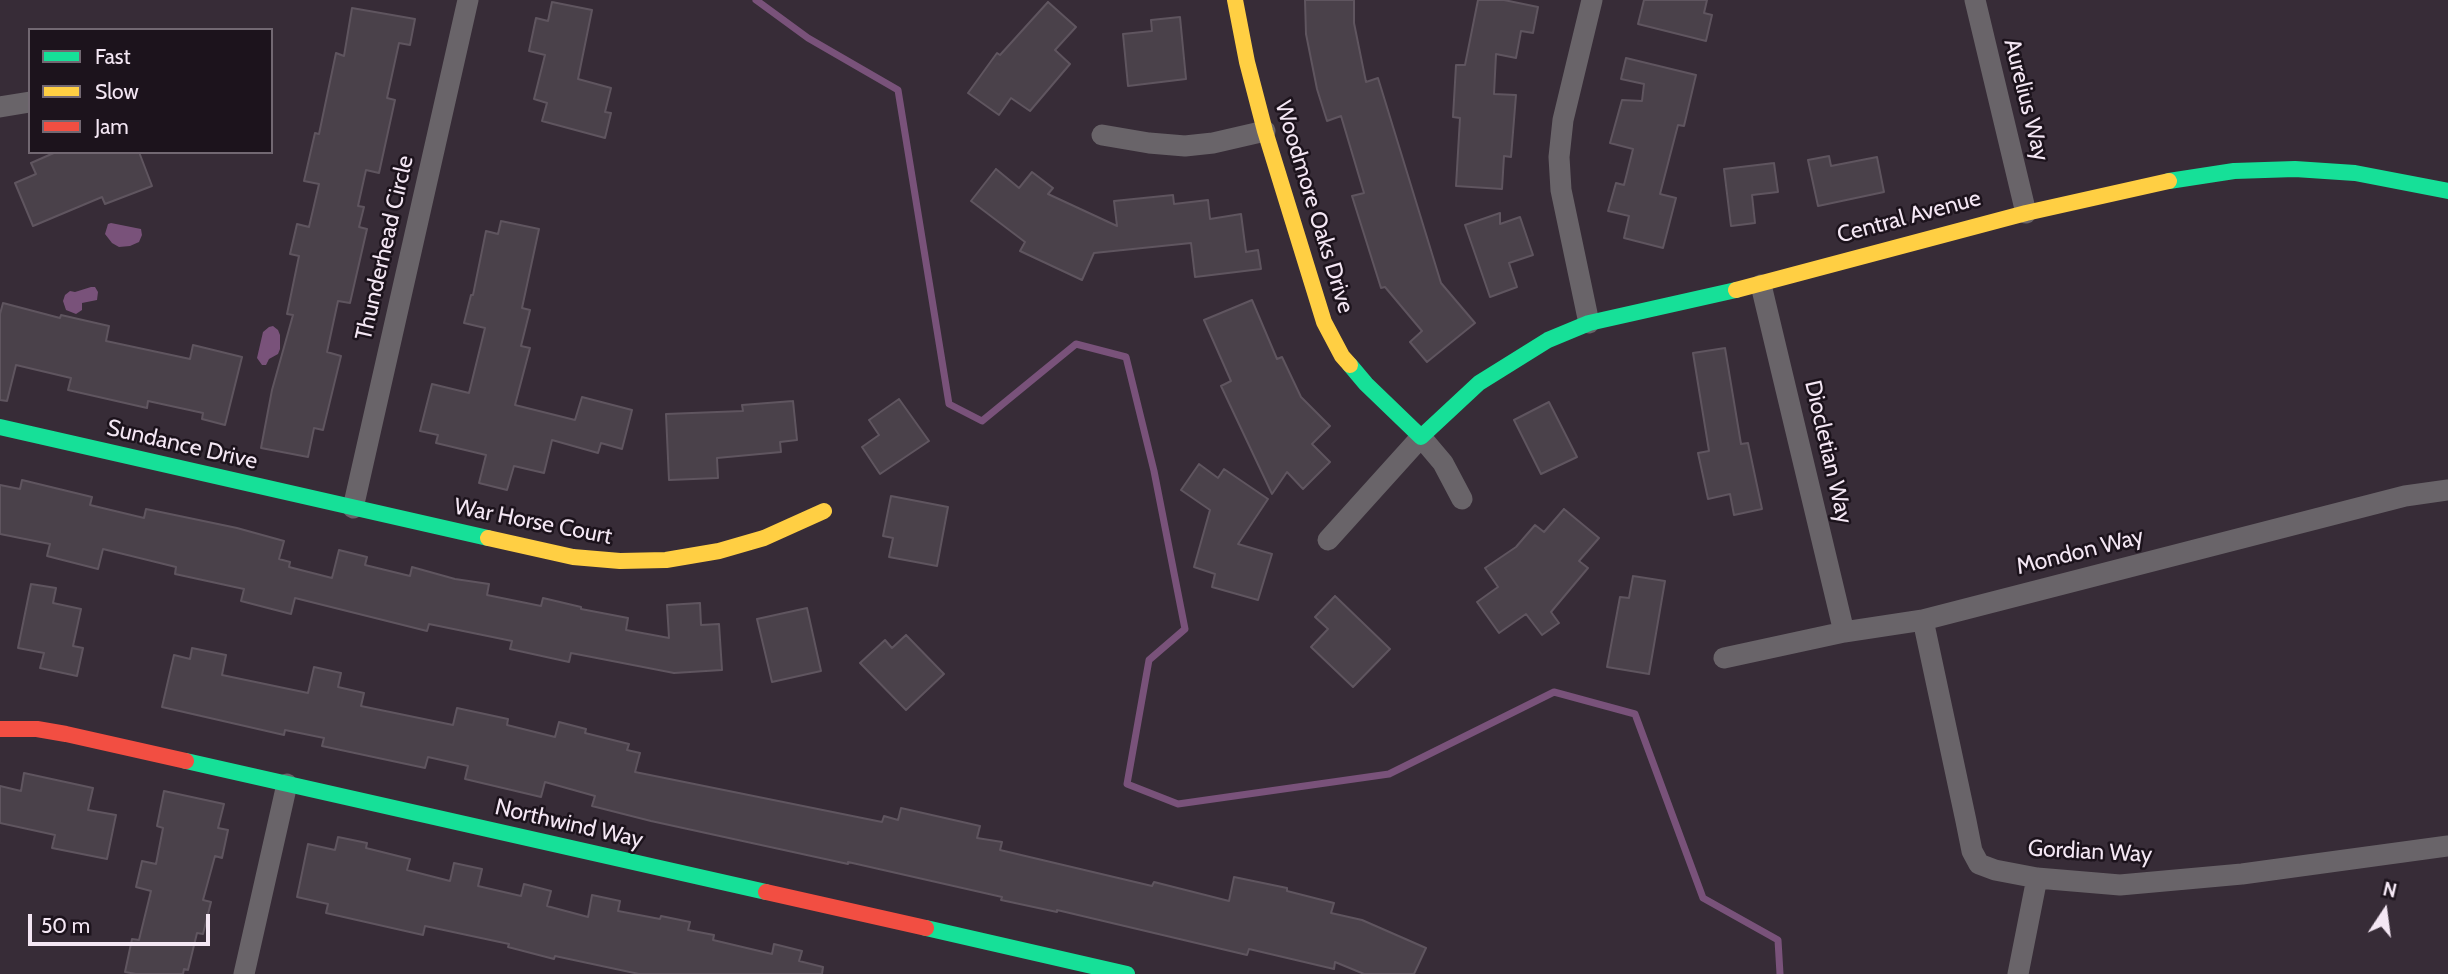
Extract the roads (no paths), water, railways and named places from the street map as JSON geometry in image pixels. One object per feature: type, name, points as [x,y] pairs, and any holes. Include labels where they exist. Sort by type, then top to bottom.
[{"type":"street","name":"Thunderhead Circle","points":[[354,508],[468,0]]},
{"type":"street","name":"Woodmore Oaks Drive","points":[[1235,0],[1247,62],[1265,131],[1324,321],[1342,356],[1366,384],[1421,437]]},
{"type":"street","points":[[1590,323],[1561,190],[1559,156],[1563,120],[1592,0]]},
{"type":"street","name":"Aurelius Way","points":[[1975,0],[2026,213]]},
{"type":"street","points":[[0,107],[28,102]]},
{"type":"street","points":[[1102,135],[1185,146],[1213,143],[1265,131]]},
{"type":"street","name":"Central Avenue","points":[[1328,540],[1421,437],[1479,383],[1548,340],[1590,323],[1761,285],[2026,213],[2174,180],[2234,171],[2295,169],[2355,173],[2448,191]]},
{"type":"street","name":"Diocletian Way","points":[[1761,285],[1844,632]]},
{"type":"street","name":"Sundance Drive","points":[[0,427],[354,508]]},
{"type":"street","points":[[1421,437],[1443,463],[1461,499]]},
{"type":"street","name":"Mondon Way","points":[[1724,658],[1844,632],[1923,620],[2405,496],[2448,490]]},
{"type":"street","name":"War Horse Court","points":[[354,508],[573,557],[620,561],[666,560],[719,551],[764,538],[824,510]]},
{"type":"street","name":"Gordian Way","points":[[1923,620],[1972,851],[1979,864],[2037,878],[2120,885],[2180,881],[2448,846]]},
{"type":"street","name":"Northwind Way","points":[[0,729],[37,729],[65,734],[1127,974]]},
{"type":"street","points":[[244,974],[287,784]]},
{"type":"street","points":[[2018,974],[2037,878]]},
{"type":"waterway","points":[[756,0],[808,38],[898,90],[949,404],[982,421],[1076,344],[1126,357],[1154,471],[1185,629],[1149,660],[1127,784],[1178,804],[1389,774],[1554,692],[1635,714],[1703,898],[1778,940],[1780,974]]}]
